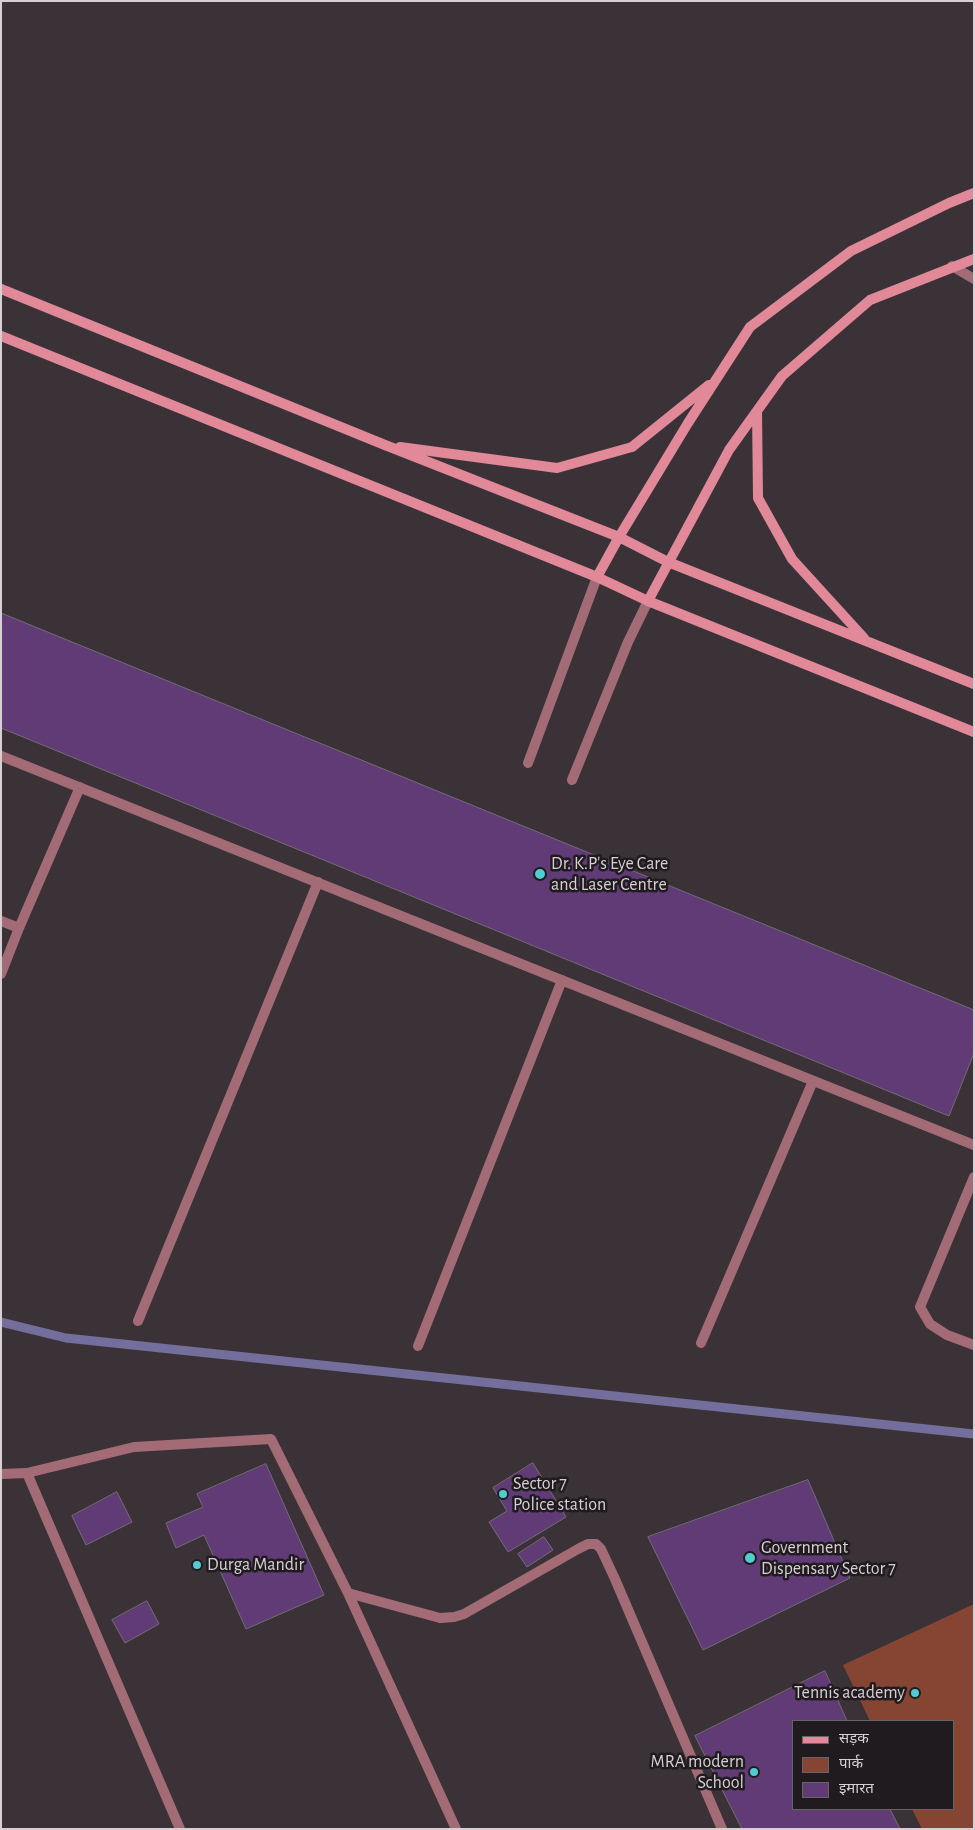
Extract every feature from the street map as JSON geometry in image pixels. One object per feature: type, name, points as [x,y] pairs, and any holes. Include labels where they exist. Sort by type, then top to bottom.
[{"type":"main road","points":[[597,577],[619,537],[750,327],[851,251],[949,203],[974,193]]},
{"type":"main road","points":[[648,601],[729,450],[782,376],[870,300],[952,266],[974,259]]},
{"type":"main road","points":[[1,289],[385,445],[619,537],[668,562],[974,684]]},
{"type":"main road","points":[[1,336],[597,577],[648,601],[974,732]]},
{"type":"main road","points":[[385,445],[557,468],[632,447],[718,378]]},
{"type":"main road","points":[[757,411],[758,498],[792,559],[866,640]]},
{"type":"street","points":[[952,266],[974,279]]},
{"type":"street","points":[[528,763],[597,577]]},
{"type":"street","points":[[572,780],[628,642],[648,601]]},
{"type":"street","points":[[1,756],[974,1145]]},
{"type":"street","points":[[1,974],[80,787]]},
{"type":"street","points":[[138,1321],[318,882]]},
{"type":"street","points":[[1,921],[19,928]]},
{"type":"street","points":[[418,1346],[562,980]]},
{"type":"street","points":[[701,1343],[813,1081]]},
{"type":"street","points":[[974,1177],[920,1307],[930,1324],[947,1335],[974,1345]]},
{"type":"street","points":[[1,1474],[27,1473],[134,1447],[271,1439],[348,1593],[456,1829]]},
{"type":"street","points":[[27,1473],[180,1829]]},
{"type":"street","points":[[348,1593],[440,1618],[454,1617],[464,1614],[496,1597],[578,1548],[588,1544],[596,1544],[601,1549],[615,1579],[722,1829]]},
{"type":"green space","name":"Tennis academy","points":[[974,1604],[974,1829],[922,1829],[912,1810],[955,1810],[955,1720],[870,1720],[843,1665]]},
{"type":"building","points":[[1,613],[974,1010],[974,1053],[949,1116],[1,728]]},
{"type":"building","points":[[533,1463],[566,1517],[508,1552],[489,1522],[507,1511],[493,1488]]},
{"type":"building","points":[[266,1464],[324,1595],[246,1629],[204,1535],[176,1548],[166,1523],[203,1507],[197,1494]]},
{"type":"building","name":"Government Dispensary Sector 7","points":[[808,1480],[850,1578],[703,1650],[648,1537]]},
{"type":"building","points":[[117,1492],[132,1522],[86,1545],[72,1516]]},
{"type":"building","points":[[544,1537],[553,1550],[527,1567],[518,1554]]},
{"type":"building","points":[[147,1601],[159,1624],[125,1643],[112,1620]]},
{"type":"building","name":"MRA modern School","points":[[825,1671],[847,1720],[792,1720],[792,1810],[890,1810],[900,1829],[742,1829],[695,1736]]},
{"type":"waterway","points":[[1,1322],[66,1338],[974,1434]]},
{"type":"place","name":"Dr. K.P's Eye Care and Laser Centre","points":[[540,874]]},
{"type":"place","name":"Sector 7 Police station","points":[[503,1494]]},
{"type":"place","name":"Government Dispensary Sector 7","points":[[750,1558]]},
{"type":"place","name":"Durga Mandir","points":[[197,1565]]},
{"type":"place","name":"Tennis academy","points":[[915,1693]]},
{"type":"place","name":"MRA modern School","points":[[754,1772]]}]
